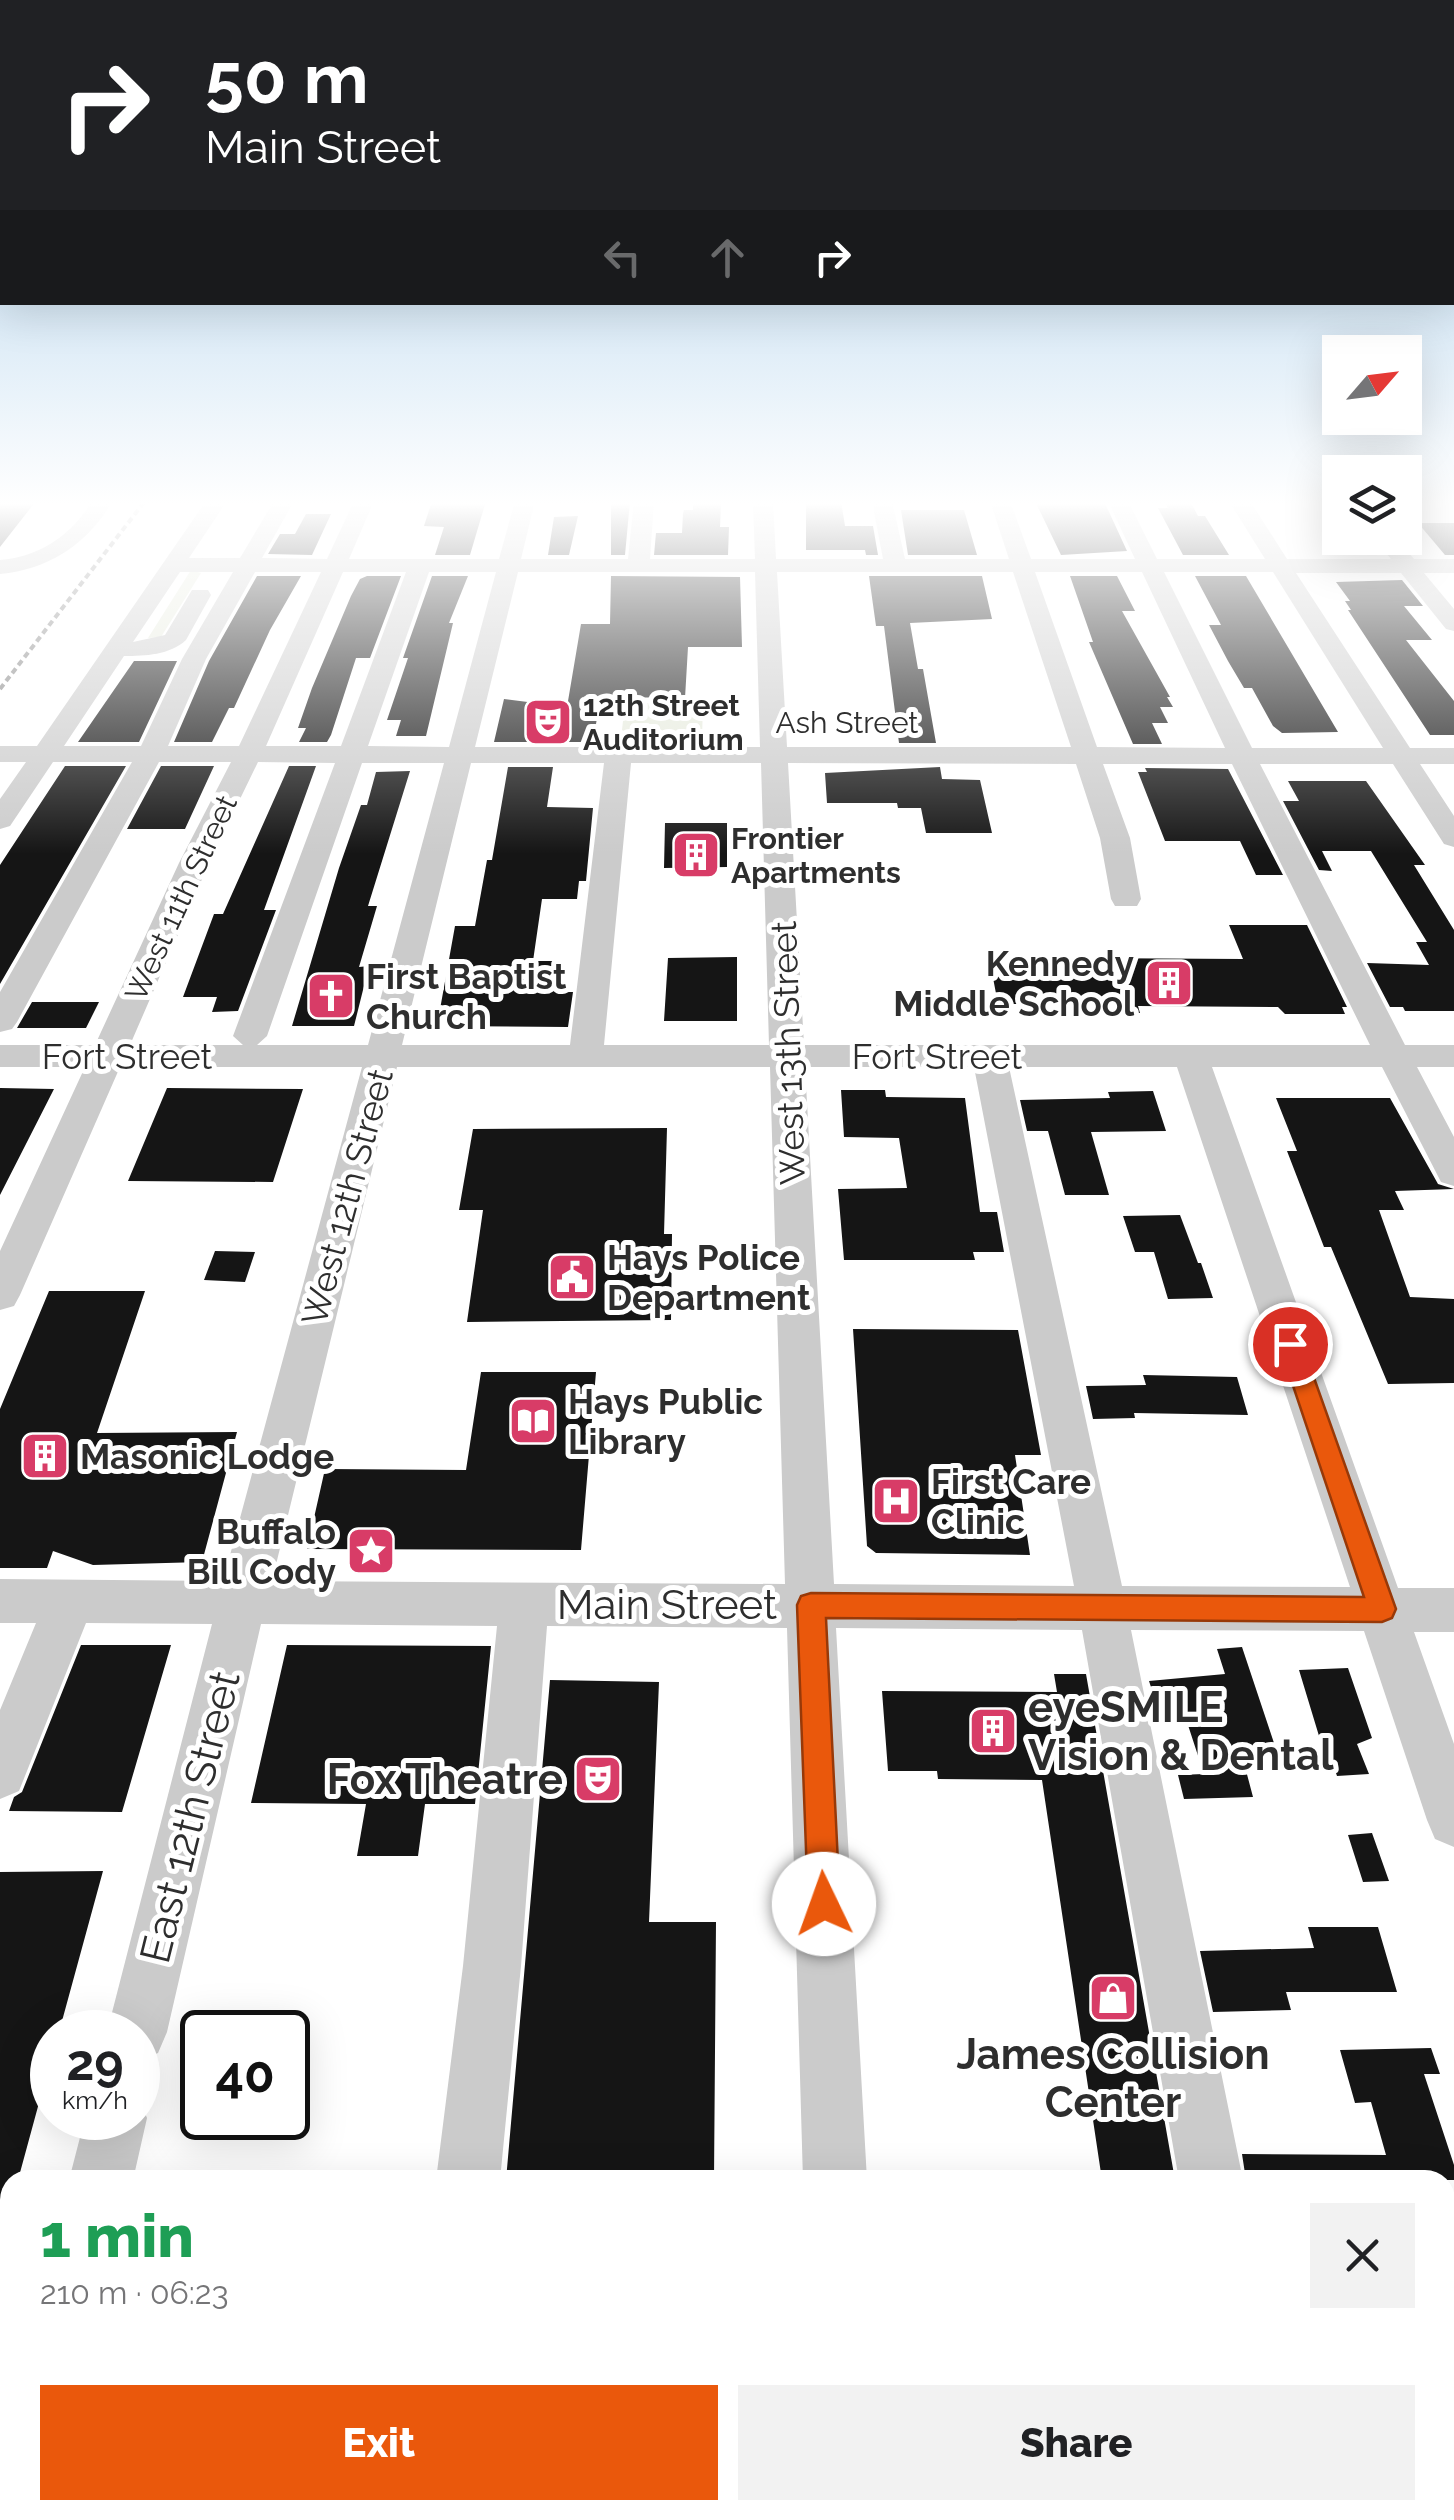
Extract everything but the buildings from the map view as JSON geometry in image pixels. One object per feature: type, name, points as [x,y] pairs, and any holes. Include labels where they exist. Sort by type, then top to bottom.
[{"type":"street","points":[[0,820],[134,619]]},
{"type":"street","points":[[114,649],[146,648],[174,640],[187,619]]},
{"type":"street","points":[[0,1022],[149,755],[217,619]]},
{"type":"street","name":"West 11th Street","points":[[0,1295],[194,862],[311,619]]},
{"type":"street","points":[[250,1036],[400,619]]},
{"type":"street","name":"West 12th Street","points":[[242,1602],[494,619]]},
{"type":"street","name":"West 13th Street","points":[[769,619],[835,2170]]},
{"type":"street","points":[[1041,619],[1116,838],[1126,898]]},
{"type":"street","points":[[1176,619],[1392,1056],[1454,1173]]},
{"type":"street","points":[[1314,619],[1454,838]]},
{"type":"street","name":"Ash Street","points":[[0,754],[1454,756]]},
{"type":"street","points":[[586,1057],[618,755]]},
{"type":"street","name":"Fort Street","points":[[0,1056],[1454,1056]]},
{"type":"street","points":[[989,1056],[1103,1607],[1210,2170]]},
{"type":"street","points":[[1191,1056],[1454,1820]]},
{"type":"street","name":"Main Street","points":[[0,1602],[1454,1610]]},
{"type":"street","points":[[0,1773],[70,1602]]},
{"type":"street","name":"East 12th Street","points":[[142,2010],[242,1602]]},
{"type":"street","points":[[469,2170],[492,1966],[524,1602]]},
{"type":"street","points":[[103,2170],[110,2140]]},
{"type":"shaded area","points":[[160,619],[172,619],[161,637],[148,638]]},
{"type":"shaded area","points":[[625,703],[703,703],[702,739],[621,739]]},
{"type":"railway","points":[[0,689],[54,619]]},
{"type":"place","name":"12th Street Auditorium","points":[[548,722]]},
{"type":"place","name":"Frontier Apartments","points":[[696,855]]},
{"type":"place","name":"Kennedy Middle School","points":[[1169,983]]},
{"type":"place","name":"First Baptist Church","points":[[331,996]]},
{"type":"place","name":"Hays Police Department","points":[[572,1277]]},
{"type":"place","name":"Hays Public Library","points":[[533,1421]]},
{"type":"place","name":"Masonic Lodge","points":[[45,1456]]},
{"type":"place","name":"First Care Clinic","points":[[896,1501]]},
{"type":"place","name":"Buffalo Bill Cody","points":[[371,1551]]},
{"type":"place","name":"eyeSMILE Vision & Dental","points":[[993,1731]]},
{"type":"place","name":"Fox Theatre","points":[[598,1779]]},
{"type":"place","name":"James Collision Center","points":[[1113,1998]]},
{"type":"route","points":[[824,1904],[811,1605],[1382,1609],[1290,1344]]}]
